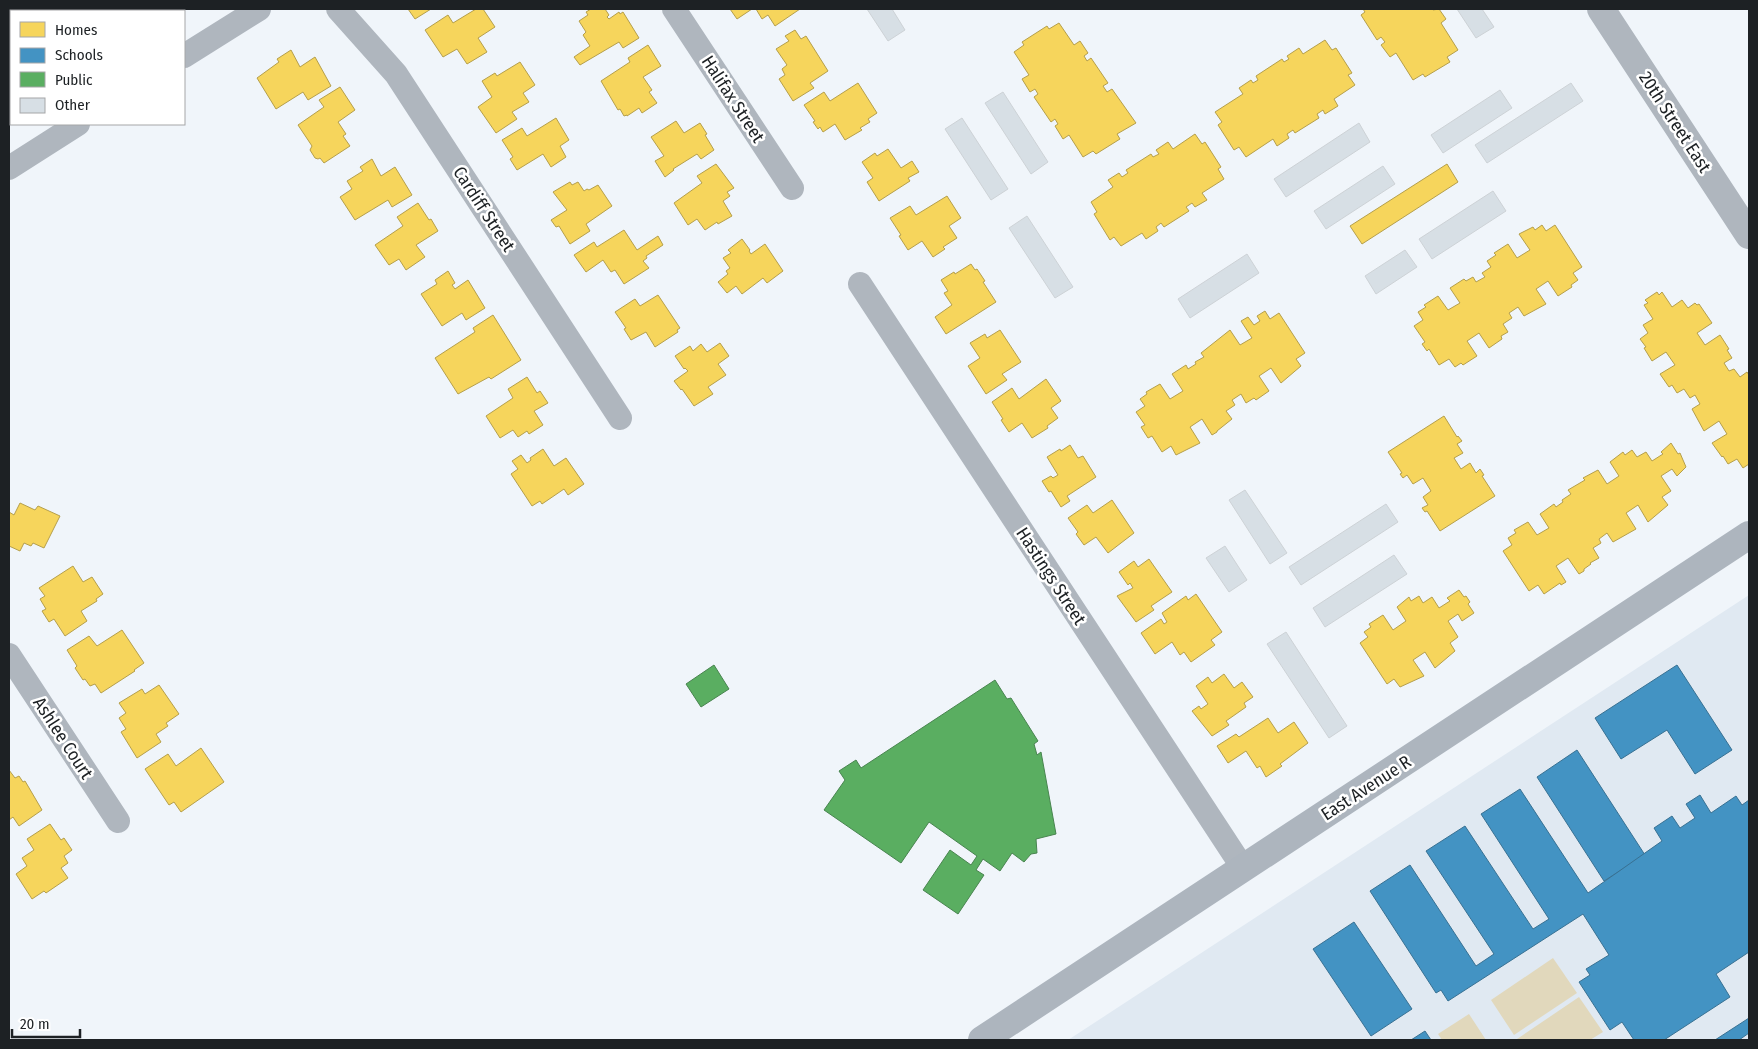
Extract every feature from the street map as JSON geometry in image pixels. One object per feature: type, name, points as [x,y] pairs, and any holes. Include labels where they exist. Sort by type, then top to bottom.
[{"type":"main road","name":"East Avenue R","points":[[982,1040],[1749,535]]},
{"type":"street","points":[[185,55],[259,9]]},
{"type":"street","name":"Cardiff Street","points":[[338,9],[396,74],[620,418]]},
{"type":"street","name":"Halifax Street","points":[[674,9],[792,188]]},
{"type":"street","name":"20th Street East","points":[[1601,9],[1749,235]]},
{"type":"street","points":[[9,168],[76,125]]},
{"type":"street","name":"Hastings Street","points":[[860,284],[1243,868]]},
{"type":"street","name":"Ashlee Court","points":[[9,655],[118,821]]},
{"type":"shaded area","points":[[1749,595],[1749,1040],[1068,1040]]},
{"type":"shaded area","points":[[1553,958],[1577,993],[1514,1035],[1491,1000]]},
{"type":"shaded area","points":[[1579,997],[1603,1032],[1590,1040],[1517,1039]]},
{"type":"shaded area","points":[[1469,1014],[1486,1040],[1442,1040],[1438,1034]]},
{"type":"building: Homes","points":[[89,9],[140,10],[90,10]]},
{"type":"building: Homes","points":[[408,9],[431,9],[415,19]]},
{"type":"building: Homes","points":[[476,9],[483,9],[495,27],[478,38],[487,52],[467,64],[457,49],[443,57],[425,30],[448,15],[453,23]]},
{"type":"building: Homes","points":[[591,9],[605,9],[609,19],[619,12],[620,14],[623,12],[639,38],[623,48],[619,42],[580,65],[574,57],[590,46],[583,35],[586,32],[579,21],[588,15],[586,12]]},
{"type":"building: Homes","points":[[730,9],[752,9],[737,19]]},
{"type":"building: Homes","points":[[756,9],[800,9],[775,26],[768,15],[762,19]]},
{"type":"building: Homes","points":[[1363,9],[1439,9],[1446,19],[1441,23],[1458,50],[1447,57],[1450,62],[1425,77],[1423,74],[1413,80],[1396,53],[1390,57],[1381,45],[1385,42],[1381,37],[1377,40],[1361,15],[1365,12]]},
{"type":"building: Homes","points":[[9,13],[10,45],[9,47]]},
{"type":"building: Homes","points":[[1059,23],[1074,45],[1080,41],[1088,53],[1084,56],[1087,61],[1091,58],[1108,83],[1103,86],[1107,92],[1112,89],[1136,123],[1117,134],[1120,139],[1096,154],[1093,151],[1083,157],[1069,135],[1063,139],[1055,126],[1058,124],[1055,119],[1051,122],[1034,97],[1038,94],[1035,89],[1030,92],[1022,79],[1029,75],[1014,52],[1024,45],[1022,42],[1047,26],[1049,29]]},
{"type":"building: Homes","points":[[795,30],[801,39],[806,36],[828,71],[810,83],[814,88],[793,101],[779,79],[785,75],[782,69],[787,65],[776,49],[789,41],[785,36]]},
{"type":"building: Homes","points":[[1325,40],[1332,50],[1336,48],[1352,73],[1348,75],[1355,85],[1334,99],[1338,106],[1325,114],[1323,110],[1317,114],[1319,118],[1295,133],[1293,130],[1287,134],[1289,138],[1277,146],[1273,139],[1246,157],[1239,147],[1234,150],[1218,125],[1222,122],[1215,112],[1243,94],[1239,88],[1251,80],[1253,83],[1258,80],[1256,76],[1282,59],[1284,62],[1289,59],[1287,56],[1299,48],[1303,54]]},
{"type":"building: Homes","points":[[648,45],[661,66],[643,77],[652,90],[649,92],[657,103],[642,113],[639,108],[624,116],[620,109],[618,110],[601,81],[630,62],[628,58]]},
{"type":"building: Homes","points":[[291,50],[300,67],[315,57],[331,86],[308,100],[303,92],[276,109],[257,78],[279,62],[277,59]]},
{"type":"building: Homes","points":[[520,62],[535,85],[523,93],[529,102],[512,112],[517,119],[496,133],[478,107],[492,97],[482,81],[495,73],[497,76]]},
{"type":"building: Homes","points":[[858,83],[877,113],[868,119],[870,122],[860,128],[862,130],[845,140],[835,124],[823,132],[820,127],[818,129],[804,105],[824,92],[830,101]]},
{"type":"building: Homes","points":[[340,87],[355,110],[338,122],[346,134],[343,136],[350,146],[324,163],[320,158],[315,158],[310,150],[312,146],[298,125],[324,107],[319,100]]},
{"type":"building: Homes","points":[[556,118],[569,140],[560,146],[566,157],[551,167],[543,154],[517,170],[510,159],[513,157],[502,140],[522,128],[527,136]]},
{"type":"building: Homes","points":[[676,121],[684,133],[700,123],[714,150],[701,159],[697,154],[673,169],[665,177],[655,161],[664,156],[651,137]]},
{"type":"building: Homes","points":[[1195,134],[1202,144],[1205,142],[1221,167],[1218,169],[1224,179],[1202,193],[1207,200],[1195,207],[1192,203],[1186,207],[1189,211],[1164,227],[1161,223],[1156,227],[1158,231],[1146,239],[1142,233],[1121,246],[1114,237],[1110,240],[1094,214],[1097,212],[1091,202],[1113,187],[1108,180],[1119,173],[1122,177],[1128,173],[1126,170],[1151,154],[1153,157],[1159,154],[1156,150],[1168,142],[1173,149]]},
{"type":"building: Homes","points":[[888,149],[901,168],[912,161],[919,172],[908,178],[910,181],[879,201],[867,182],[873,178],[862,162],[875,153],[877,156]]},
{"type":"building: Homes","points":[[372,159],[381,176],[395,167],[412,195],[392,207],[388,200],[355,220],[340,197],[352,189],[347,181],[363,171],[360,167]]},
{"type":"building: Homes","points":[[716,164],[734,188],[727,192],[730,196],[723,201],[732,216],[718,224],[717,222],[705,230],[697,219],[688,225],[674,203],[702,183],[697,176]]},
{"type":"building: Homes","points":[[1447,164],[1458,182],[1362,244],[1350,226]]},
{"type":"building: Homes","points":[[570,182],[572,185],[578,182],[584,191],[598,185],[612,206],[586,224],[590,231],[570,244],[559,226],[556,227],[551,220],[567,210],[553,192]]},
{"type":"building: Homes","points":[[947,196],[961,218],[949,226],[957,238],[943,247],[945,249],[933,257],[922,241],[908,250],[890,218],[910,206],[916,215]]},
{"type":"building: Homes","points":[[418,203],[438,231],[416,245],[425,257],[406,270],[399,259],[389,265],[375,245],[403,226],[397,217]]},
{"type":"building: Homes","points":[[1542,225],[1546,231],[1555,225],[1582,267],[1573,273],[1578,280],[1571,285],[1572,287],[1558,296],[1548,281],[1536,289],[1546,304],[1524,316],[1518,307],[1509,313],[1512,318],[1503,324],[1508,332],[1501,336],[1502,339],[1489,348],[1479,333],[1467,341],[1477,356],[1463,365],[1461,363],[1455,367],[1449,359],[1439,365],[1429,349],[1427,351],[1422,344],[1425,342],[1414,326],[1423,320],[1418,312],[1426,307],[1424,305],[1438,296],[1448,310],[1460,303],[1450,288],[1464,279],[1466,281],[1473,277],[1476,282],[1485,277],[1482,273],[1491,267],[1487,261],[1496,255],[1494,253],[1508,244],[1517,258],[1530,250],[1519,234],[1533,227],[1535,230]]},
{"type":"building: Homes","points":[[624,230],[637,250],[658,236],[663,245],[646,256],[647,258],[643,261],[649,268],[624,284],[615,270],[611,272],[603,260],[586,272],[574,255],[594,242],[597,247]]},
{"type":"building: Homes","points":[[742,239],[751,254],[765,244],[783,271],[767,283],[763,278],[742,294],[736,286],[727,293],[718,282],[728,274],[726,271],[730,268],[723,258],[731,253],[728,250]]},
{"type":"building: Homes","points":[[971,264],[985,281],[983,282],[996,302],[946,334],[935,317],[952,305],[944,293],[948,291],[941,280]]},
{"type":"building: Homes","points":[[448,271],[455,283],[452,285],[455,289],[468,280],[485,308],[466,320],[462,313],[442,326],[421,294],[437,284],[435,280]]},
{"type":"building: Homes","points":[[1657,292],[1659,295],[1662,292],[1672,307],[1682,300],[1688,308],[1695,303],[1699,304],[1712,323],[1697,333],[1705,345],[1720,335],[1729,349],[1727,350],[1732,358],[1724,363],[1729,371],[1734,369],[1740,377],[1747,372],[1749,375],[1749,464],[1743,468],[1737,459],[1728,464],[1712,443],[1727,434],[1719,421],[1704,431],[1692,409],[1700,404],[1695,395],[1690,398],[1684,389],[1677,393],[1672,385],[1669,387],[1660,374],[1675,365],[1666,352],[1652,361],[1644,348],[1646,347],[1640,339],[1648,333],[1643,325],[1653,319],[1644,305],[1648,303],[1645,300]]},
{"type":"building: Homes","points":[[658,295],[680,328],[677,330],[678,332],[655,347],[646,332],[631,340],[624,329],[626,328],[615,312],[635,299],[640,306]]},
{"type":"building: Homes","points":[[1265,311],[1270,319],[1279,313],[1305,353],[1296,359],[1301,366],[1281,383],[1271,368],[1259,376],[1269,391],[1256,400],[1254,398],[1246,403],[1241,394],[1232,400],[1235,405],[1226,411],[1232,419],[1217,432],[1212,435],[1202,419],[1190,427],[1200,443],[1176,455],[1171,446],[1162,452],[1152,436],[1148,438],[1141,427],[1145,425],[1136,412],[1145,406],[1140,399],[1147,394],[1146,392],[1160,384],[1170,399],[1183,391],[1172,374],[1186,365],[1188,369],[1196,364],[1195,362],[1204,357],[1201,353],[1230,330],[1240,345],[1252,338],[1241,321],[1248,317],[1254,325],[1260,321],[1257,316]]},
{"type":"building: Homes","points":[[493,315],[521,360],[491,379],[489,377],[458,394],[435,358],[475,332],[473,328]]},
{"type":"building: Homes","points":[[1000,330],[1021,362],[1002,374],[1007,380],[986,394],[968,366],[980,358],[970,343],[985,334],[987,338]]},
{"type":"building: Homes","points":[[720,343],[729,356],[718,364],[726,375],[708,387],[713,394],[694,406],[674,381],[688,371],[684,369],[675,356],[690,346],[693,351],[701,344],[707,352]]},
{"type":"building: Homes","points":[[527,377],[537,393],[540,391],[548,403],[534,411],[543,425],[529,434],[527,431],[518,437],[513,430],[500,438],[486,416],[513,398],[508,389]]},
{"type":"building: Homes","points":[[1046,379],[1061,401],[1051,408],[1058,418],[1047,426],[1048,428],[1032,438],[1022,423],[1009,432],[992,402],[1012,388],[1019,399]]},
{"type":"building: Homes","points":[[1444,416],[1457,437],[1462,441],[1457,444],[1463,453],[1454,458],[1461,469],[1470,463],[1476,473],[1480,469],[1484,475],[1482,476],[1495,496],[1440,531],[1427,511],[1425,512],[1422,508],[1428,505],[1423,497],[1431,491],[1423,478],[1413,484],[1407,475],[1403,478],[1400,474],[1402,473],[1388,452]]},
{"type":"building: Homes","points":[[1671,443],[1678,454],[1680,453],[1686,467],[1677,476],[1672,469],[1661,476],[1671,491],[1662,497],[1668,505],[1648,522],[1638,505],[1626,513],[1636,529],[1613,542],[1607,533],[1599,539],[1601,543],[1593,548],[1599,558],[1590,563],[1584,571],[1579,574],[1568,558],[1556,566],[1566,582],[1561,585],[1560,583],[1544,594],[1538,585],[1529,591],[1503,551],[1512,545],[1508,538],[1516,533],[1514,530],[1528,522],[1537,535],[1549,528],[1540,514],[1554,504],[1556,507],[1563,502],[1562,500],[1571,494],[1568,490],[1585,480],[1583,478],[1598,470],[1607,484],[1619,476],[1610,462],[1623,452],[1625,455],[1632,450],[1637,457],[1646,452],[1652,461],[1663,454],[1661,452]]},
{"type":"building: Homes","points":[[1070,445],[1078,458],[1083,456],[1096,477],[1067,496],[1070,501],[1061,507],[1042,481],[1051,476],[1053,478],[1058,475],[1047,457]]},
{"type":"building: Homes","points":[[543,449],[554,466],[566,458],[584,484],[568,495],[564,489],[542,504],[540,501],[532,506],[511,474],[518,469],[512,461],[521,455],[527,463],[531,460],[530,458]]},
{"type":"building: Homes","points":[[1112,500],[1134,533],[1108,553],[1096,537],[1084,545],[1068,518],[1087,505],[1093,513]]},
{"type":"building: Homes","points":[[20,503],[35,510],[38,506],[60,516],[44,548],[33,543],[31,546],[24,543],[20,551],[9,546],[9,512],[14,515]]},
{"type":"building: Homes","points":[[1149,559],[1172,592],[1151,606],[1154,610],[1136,622],[1117,596],[1133,588],[1130,583],[1128,585],[1119,572],[1134,561],[1138,567]]},
{"type":"building: Homes","points":[[73,566],[83,582],[92,577],[103,594],[96,599],[97,601],[81,611],[87,621],[65,636],[54,619],[49,622],[42,611],[46,609],[40,599],[45,596],[39,588]]},
{"type":"building: Homes","points":[[1459,590],[1470,602],[1468,604],[1474,613],[1462,621],[1458,614],[1448,621],[1458,637],[1450,643],[1455,651],[1435,668],[1425,652],[1413,660],[1424,676],[1400,687],[1394,679],[1387,684],[1360,643],[1368,637],[1364,632],[1371,627],[1369,624],[1383,615],[1393,630],[1406,621],[1397,607],[1409,597],[1411,601],[1419,596],[1423,603],[1432,597],[1439,608],[1450,601],[1447,598]]},
{"type":"building: Homes","points":[[1196,594],[1222,632],[1211,640],[1215,645],[1191,662],[1184,652],[1180,655],[1172,642],[1155,654],[1141,633],[1161,619],[1164,624],[1167,622],[1162,613],[1186,596],[1188,600]]},
{"type":"building: Homes","points":[[122,630],[144,663],[101,693],[95,684],[90,686],[85,679],[83,680],[67,650],[89,636],[97,646]]},
{"type":"building: Homes","points":[[1224,674],[1234,688],[1242,682],[1253,697],[1244,703],[1246,707],[1226,721],[1229,725],[1212,736],[1192,711],[1199,706],[1201,709],[1208,704],[1196,686],[1208,677],[1212,683]]},
{"type":"building: Homes","points":[[159,685],[179,714],[166,723],[168,726],[156,734],[161,742],[137,758],[121,732],[126,729],[119,718],[126,713],[119,703],[142,689],[145,694]]},
{"type":"building: Homes","points":[[1268,718],[1278,733],[1294,722],[1308,743],[1280,764],[1282,766],[1266,777],[1260,766],[1257,768],[1246,751],[1228,763],[1217,746],[1236,734],[1239,737]]},
{"type":"building: Homes","points":[[201,748],[224,782],[181,812],[174,802],[169,805],[145,769],[168,754],[176,766]]},
{"type":"building: Homes","points":[[9,770],[15,778],[19,776],[23,782],[25,781],[42,810],[19,826],[13,817],[9,820]]},
{"type":"building: Homes","points":[[50,824],[61,840],[64,838],[72,850],[64,856],[68,863],[61,868],[68,878],[46,893],[44,891],[32,899],[16,874],[27,866],[22,858],[34,850],[27,839]]},
{"type":"building: Schools","points":[[1677,665],[1732,750],[1695,774],[1667,730],[1621,759],[1595,718]]},
{"type":"building: Schools","points":[[1577,750],[1645,855],[1604,881],[1537,777]]},
{"type":"building: Schools","points":[[1520,789],[1588,893],[1662,841],[1654,828],[1672,816],[1680,828],[1695,818],[1686,804],[1700,795],[1711,813],[1736,796],[1742,805],[1749,800],[1749,952],[1716,974],[1730,997],[1664,1040],[1634,1040],[1622,1022],[1610,1030],[1579,982],[1590,975],[1586,969],[1609,955],[1583,914],[1448,1001],[1441,990],[1436,993],[1370,891],[1410,865],[1476,966],[1494,954],[1426,851],[1465,826],[1533,929],[1549,919],[1481,814]]},
{"type":"building: Schools","points":[[1354,922],[1412,1009],[1371,1036],[1313,949]]},
{"type":"building: Schools","points":[[1749,1018],[1749,1033],[1739,1040],[1715,1040]]},
{"type":"building: Schools","points":[[1425,1031],[1431,1040],[1411,1040]]},
{"type":"building: Public","points":[[714,665],[729,689],[701,707],[686,684]]},
{"type":"building: Public","points":[[995,680],[1007,699],[1011,698],[1038,741],[1034,744],[1037,755],[1041,752],[1056,834],[1036,839],[1037,853],[1031,854],[1024,862],[1012,853],[1000,871],[983,859],[976,870],[984,875],[958,914],[923,890],[950,850],[971,865],[977,856],[929,822],[901,863],[824,810],[845,780],[839,771],[856,760],[861,768]]},
{"type":"building: Other","points":[[867,9],[892,9],[905,30],[888,41]]},
{"type":"building: Other","points":[[1457,9],[1482,9],[1494,27],[1476,38]]},
{"type":"building: Other","points":[[1571,83],[1583,101],[1487,163],[1475,145]]},
{"type":"building: Other","points":[[1500,90],[1512,108],[1443,153],[1431,135]]},
{"type":"building: Other","points":[[1003,92],[1048,162],[1031,174],[985,103]]},
{"type":"building: Other","points":[[962,118],[1008,189],[991,200],[945,129]]},
{"type":"building: Other","points":[[1359,123],[1370,142],[1286,197],[1274,179]]},
{"type":"building: Other","points":[[1383,166],[1395,184],[1326,229],[1314,211]]},
{"type":"building: Other","points":[[1493,191],[1506,211],[1432,259],[1419,239]]},
{"type":"building: Other","points":[[1027,216],[1073,287],[1055,298],[1009,228]]},
{"type":"building: Other","points":[[1405,250],[1417,267],[1376,294],[1365,276]]},
{"type":"building: Other","points":[[1247,254],[1259,273],[1190,318],[1178,299]]},
{"type":"building: Other","points":[[1245,490],[1287,553],[1270,564],[1229,500]]},
{"type":"building: Other","points":[[1386,504],[1398,522],[1301,585],[1289,567]]},
{"type":"building: Other","points":[[1225,546],[1247,580],[1229,592],[1206,558]]},
{"type":"building: Other","points":[[1394,555],[1407,574],[1325,627],[1313,608]]},
{"type":"building: Other","points":[[1286,632],[1347,726],[1329,738],[1267,644]]}]
